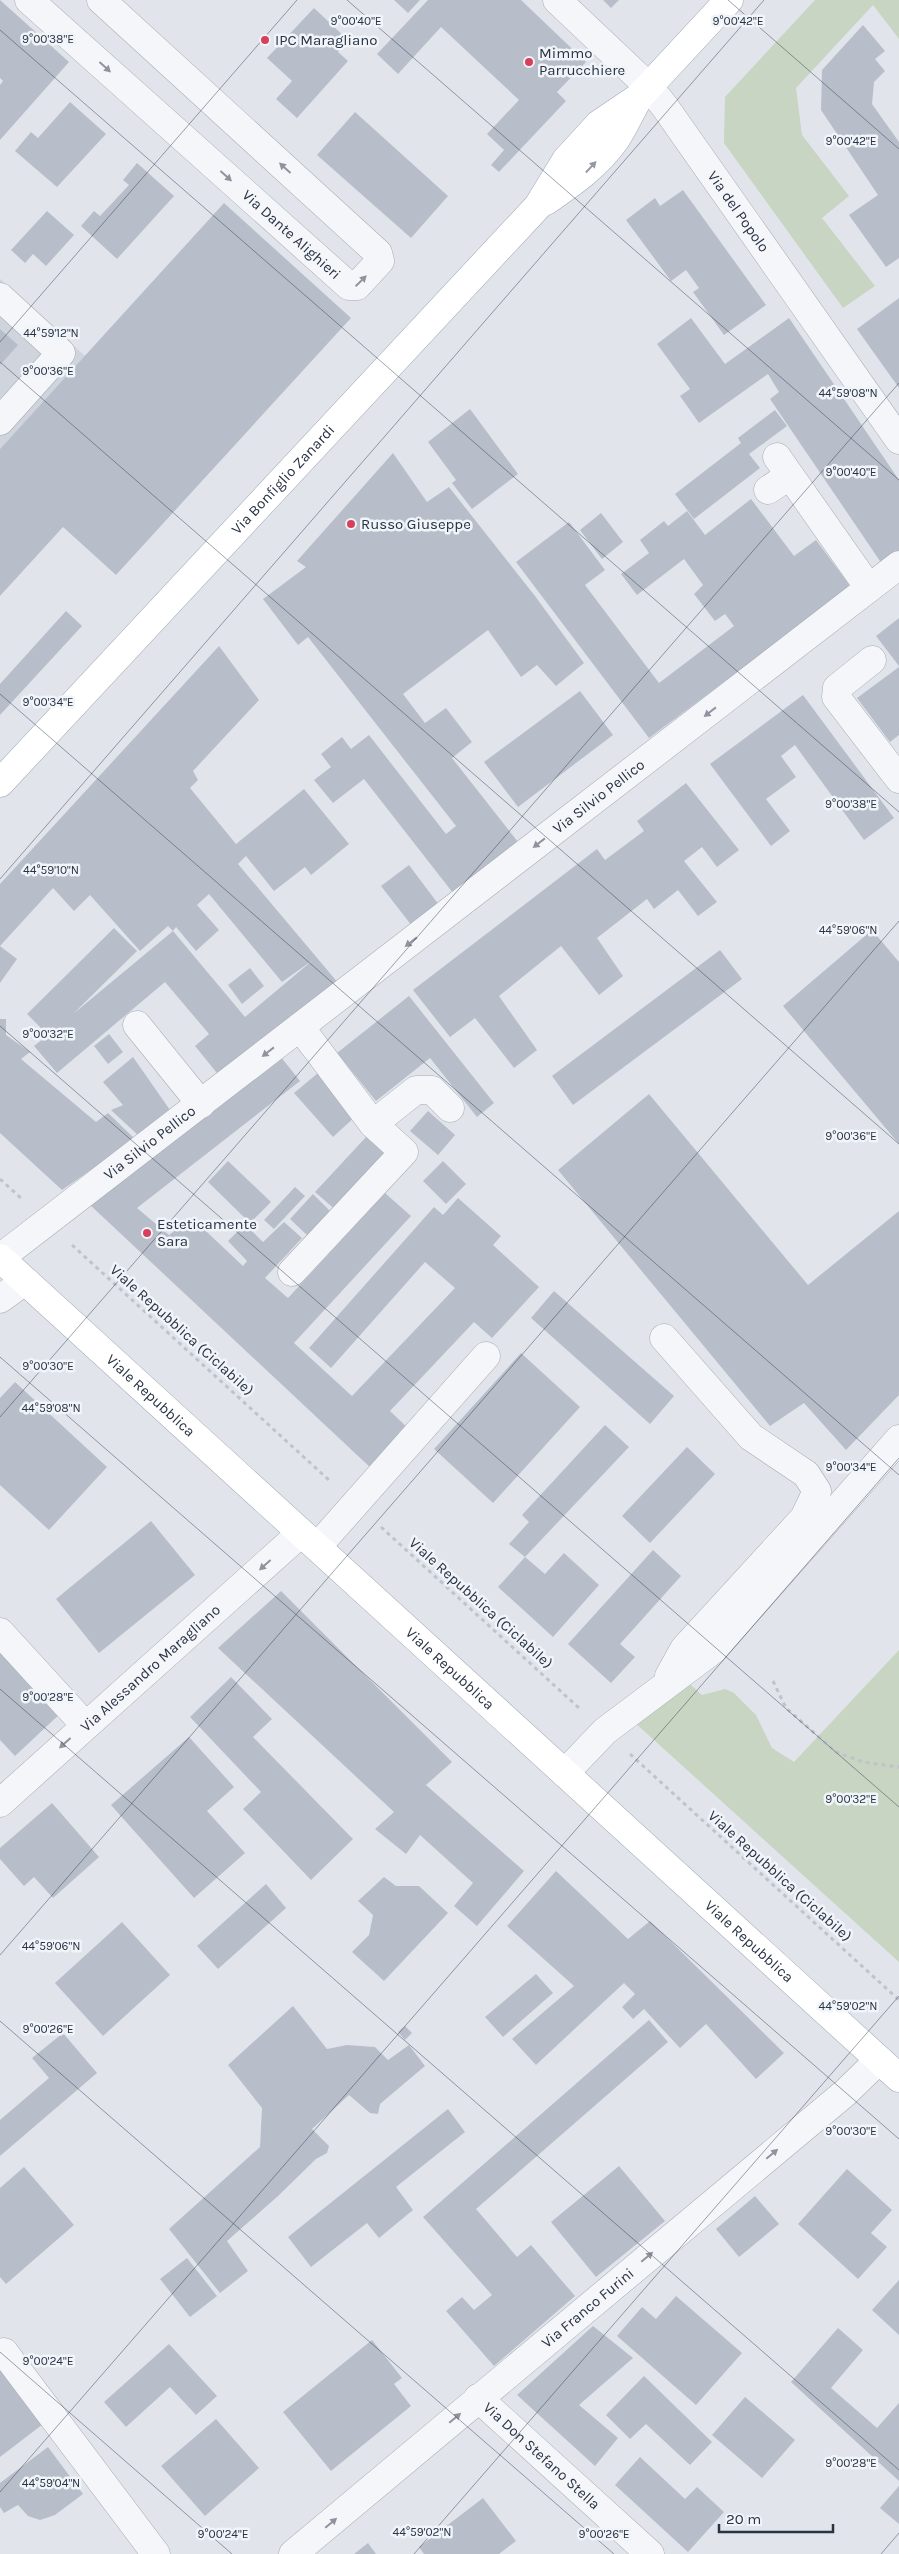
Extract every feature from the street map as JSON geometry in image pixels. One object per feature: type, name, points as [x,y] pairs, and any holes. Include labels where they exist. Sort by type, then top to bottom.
[{"type":"main road","name":"Via Bonfiglio Zanardi","points":[[0,783],[538,206],[566,160],[599,124],[644,92],[729,0]]},
{"type":"main road","name":"Via Bonfiglio Zanardi","points":[[0,793],[29,753]]},
{"type":"main road","name":"Viale Repubblica","points":[[0,1258],[899,2078]]},
{"type":"street","name":"Via Dante Alighieri","points":[[30,0],[349,286],[357,286],[380,261],[378,253],[101,0]]},
{"type":"street","name":"Via del Popolo","points":[[557,0],[644,92],[666,107],[899,440]]},
{"type":"street","points":[[0,297],[61,353],[0,421]]},
{"type":"street","points":[[778,474],[869,588]]},
{"type":"street","name":"Via Silvio Pellico","points":[[0,1258],[899,565]]},
{"type":"street","points":[[872,660],[837,688],[836,697],[899,779]]},
{"type":"street","points":[[136,1025],[200,1104]]},
{"type":"street","points":[[292,1272],[408,1156],[373,1124],[300,1027]]},
{"type":"street","points":[[373,1124],[416,1090],[432,1090],[450,1108]]},
{"type":"street","points":[[0,1299],[25,1281]]},
{"type":"street","points":[[664,1338],[751,1437],[806,1474],[817,1491],[804,1518],[684,1649],[664,1687]]},
{"type":"street","name":"Via Alessandro Maragliano","points":[[0,1802],[85,1725],[355,1504],[486,1356]]},
{"type":"street","points":[[565,1773],[605,1731],[713,1650],[899,1439]]},
{"type":"street","points":[[0,1632],[85,1725]]},
{"type":"street","name":"Via Franco Furini","points":[[293,2554],[845,2093],[879,2060]]},
{"type":"street","points":[[4,2352],[156,2554]]},
{"type":"street","name":"Via Don Stefano Stella","points":[[478,2398],[650,2554]]},
{"type":"path","name":"Viale Repubblica (Ciclabile)","points":[[47,1222],[899,2000]]},
{"type":"path","points":[[773,1681],[786,1708],[836,1752],[863,1762],[899,1767]]},
{"type":"shaded area","points":[[0,279],[85,356],[0,449]]},
{"type":"green space","points":[[815,0],[899,0],[899,39],[873,5],[796,88],[802,135],[849,196],[822,218],[875,286],[843,308],[724,143],[725,97]]},
{"type":"green space","points":[[899,1650],[899,1962],[633,1721],[684,1679],[702,1695],[725,1689],[734,1693],[756,1715],[772,1748],[794,1762]]},
{"type":"building","points":[[0,0],[69,62],[0,140],[0,85],[3,81],[0,78]]},
{"type":"building","points":[[394,0],[420,0],[408,13]]},
{"type":"building","points":[[428,0],[521,0],[586,62],[557,92],[566,101],[499,172],[491,165],[504,150],[487,134],[519,100],[441,27],[398,74],[377,54]]},
{"type":"building","points":[[603,0],[619,0],[611,8]]},
{"type":"building","points":[[314,8],[348,40],[338,52],[348,61],[297,118],[276,99],[292,81],[267,58]]},
{"type":"building","points":[[863,25],[885,51],[875,59],[885,71],[874,82],[872,104],[899,142],[899,258],[886,267],[849,215],[878,195],[821,110],[822,70]]},
{"type":"building","points":[[70,102],[106,134],[57,187],[15,151],[31,132],[38,138]]},
{"type":"building","points":[[355,112],[448,196],[411,238],[317,155]]},
{"type":"building","points":[[137,163],[174,196],[117,259],[81,226],[94,211],[100,216],[129,185],[123,180]]},
{"type":"building","points":[[683,190],[766,305],[724,335],[693,292],[699,288],[686,270],[671,281],[626,220],[655,198],[660,206]]},
{"type":"building","points":[[224,203],[351,318],[116,575],[63,527],[0,596],[0,449]]},
{"type":"building","points":[[47,211],[74,235],[46,266],[33,254],[25,263],[11,250]]},
{"type":"building","points":[[899,298],[899,388],[857,329]]},
{"type":"building","points":[[691,318],[725,364],[789,318],[899,480],[899,551],[882,564],[770,399],[779,392],[768,374],[699,423],[680,396],[690,389],[657,344]]},
{"type":"building","points":[[0,329],[18,345],[0,365]]},
{"type":"building","points":[[470,409],[518,474],[472,509],[452,483],[456,480],[428,442]]},
{"type":"building","points":[[775,410],[787,426],[749,454],[760,468],[694,519],[675,494],[741,443],[738,438]]},
{"type":"building","points":[[393,453],[427,502],[449,487],[535,596],[584,663],[556,686],[537,665],[521,677],[488,630],[403,694],[425,723],[446,708],[472,742],[452,758],[518,842],[453,893],[364,779],[333,803],[314,780],[331,767],[321,754],[342,737],[351,749],[369,735],[446,834],[456,826],[308,637],[298,645],[263,599],[306,567],[297,561]]},
{"type":"building","points":[[751,499],[794,556],[816,540],[851,587],[649,738],[516,562],[569,522],[605,570],[585,585],[659,683],[734,626],[725,614],[715,621],[694,594],[703,585],[684,559],[637,595],[621,574],[649,553],[640,540],[664,521],[668,526],[687,511],[705,535]]},
{"type":"building","points":[[601,513],[623,542],[602,559],[580,530]]},
{"type":"building","points":[[66,611],[82,626],[0,715],[0,684]]},
{"type":"building","points":[[899,618],[899,666],[876,636]]},
{"type":"building","points":[[219,646],[259,700],[193,771],[198,780],[190,788],[236,844],[304,789],[349,844],[311,875],[305,867],[274,891],[246,856],[238,864],[339,984],[221,1078],[195,1046],[209,1034],[165,982],[57,1073],[34,1046],[48,1035],[27,1014],[114,928],[137,951],[73,1014],[173,931],[168,926],[140,951],[90,895],[74,911],[53,888],[0,946],[0,884]],"holes":[[[209,894],[282,982],[313,960],[245,1017],[173,931],[176,927],[196,951],[219,930],[197,905]]]},
{"type":"building","points":[[899,667],[899,735],[890,742],[857,698]]},
{"type":"building","points":[[580,691],[613,735],[518,807],[484,762]]},
{"type":"building","points":[[803,695],[894,818],[864,840],[795,745],[781,756],[796,777],[766,799],[790,831],[771,846],[710,764]]},
{"type":"building","points":[[686,783],[739,850],[717,867],[702,847],[684,861],[717,902],[698,916],[678,890],[654,909],[647,899],[597,938],[623,976],[599,995],[561,946],[499,996],[537,1050],[514,1068],[475,1018],[450,1037],[413,990],[597,849],[605,860],[644,831],[637,821]]},
{"type":"building","points":[[409,865],[439,905],[412,926],[381,886]]},
{"type":"building","points":[[872,930],[899,962],[899,1144],[783,1006]]},
{"type":"building","points":[[0,946],[17,959],[0,983]]},
{"type":"building","points":[[720,950],[742,979],[573,1105],[552,1076]]},
{"type":"building","points":[[250,968],[264,986],[242,1004],[228,985]]},
{"type":"building","points":[[409,996],[494,1103],[477,1117],[430,1058],[376,1101],[337,1053]]},
{"type":"building","points":[[0,1019],[6,1019],[6,1035],[30,1052],[21,1059],[96,1122],[108,1113],[135,1139],[62,1190],[0,1133]]},
{"type":"building","points":[[109,1034],[123,1052],[108,1064],[94,1046]]},
{"type":"building","points":[[277,1052],[300,1081],[137,1208],[169,1235],[192,1218],[243,1266],[247,1261],[228,1241],[245,1224],[263,1242],[284,1222],[302,1238],[265,1278],[288,1298],[385,1193],[411,1216],[294,1343],[352,1396],[455,1288],[425,1262],[331,1368],[309,1348],[434,1207],[443,1215],[458,1198],[501,1236],[493,1245],[539,1287],[492,1338],[474,1322],[390,1411],[410,1430],[373,1470],[89,1204]]},
{"type":"building","points":[[133,1057],[170,1110],[139,1136],[111,1110],[123,1105],[103,1082]]},
{"type":"building","points":[[318,1073],[356,1116],[333,1137],[294,1093]]},
{"type":"building","points":[[649,1094],[808,1285],[899,1211],[899,1395],[846,1450],[804,1403],[770,1426],[558,1170]]},
{"type":"building","points":[[428,1111],[455,1135],[438,1155],[410,1131]]},
{"type":"building","points":[[367,1136],[388,1156],[338,1212],[315,1192]]},
{"type":"building","points":[[228,1161],[271,1202],[250,1223],[208,1182]]},
{"type":"building","points":[[443,1161],[466,1184],[446,1204],[423,1181]]},
{"type":"building","points":[[295,1187],[305,1196],[274,1229],[264,1220]]},
{"type":"building","points":[[313,1194],[332,1213],[309,1237],[290,1219]]},
{"type":"building","points":[[554,1291],[674,1396],[650,1424],[531,1318]]},
{"type":"building","points":[[521,1353],[580,1407],[493,1503],[434,1449]]},
{"type":"building","points":[[15,1382],[107,1467],[49,1530],[0,1485],[0,1398]]},
{"type":"building","points":[[605,1425],[629,1447],[525,1557],[509,1544],[529,1522],[522,1515]]},
{"type":"building","points":[[687,1447],[715,1474],[650,1543],[622,1516]]},
{"type":"building","points":[[151,1521],[195,1575],[99,1653],[56,1599]]},
{"type":"building","points":[[653,1550],[681,1576],[620,1644],[635,1657],[611,1683],[568,1644]]},
{"type":"building","points":[[564,1553],[599,1585],[553,1637],[498,1587],[525,1557],[545,1574]]},
{"type":"building","points":[[281,1591],[452,1762],[426,1785],[524,1871],[477,1926],[454,1906],[473,1883],[420,1835],[406,1854],[375,1829],[394,1812],[218,1648]]},
{"type":"building","points":[[0,1642],[63,1711],[15,1756],[0,1740]]},
{"type":"building","points":[[231,1677],[272,1719],[253,1737],[353,1839],[311,1880],[243,1809],[261,1792],[190,1717]]},
{"type":"building","points":[[189,1737],[234,1787],[207,1811],[245,1853],[194,1898],[111,1805]]},
{"type":"building","points":[[52,1803],[99,1857],[53,1898],[34,1877],[24,1886],[0,1859],[0,1848]]},
{"type":"building","points":[[556,1871],[628,1939],[650,1921],[784,2053],[756,2079],[706,2024],[680,2048],[644,2009],[633,2019],[622,2007],[635,1994],[624,1983],[536,2065],[512,2039],[574,1986],[507,1926]]},
{"type":"building","points":[[384,1877],[396,1886],[419,1886],[448,1913],[384,1981],[352,1952],[369,1935],[373,1915],[358,1901]]},
{"type":"building","points":[[266,1884],[286,1908],[218,1969],[197,1946]]},
{"type":"building","points":[[122,1922],[170,1975],[103,2036],[55,1983]]},
{"type":"building","points":[[536,1974],[553,1993],[503,2037],[485,2017]]},
{"type":"building","points":[[293,2006],[327,2049],[347,2045],[375,2047],[388,2060],[409,2045],[425,2066],[380,2104],[378,2114],[370,2113],[349,2095],[312,2129],[329,2146],[327,2153],[316,2159],[227,2241],[248,2271],[220,2293],[169,2229],[260,2147],[262,2108],[228,2065]]},
{"type":"building","points":[[649,2020],[668,2042],[476,2209],[517,2257],[531,2245],[575,2296],[494,2366],[446,2311],[462,2297],[474,2310],[492,2295],[423,2217]]},
{"type":"building","points":[[405,2026],[412,2033],[405,2040],[398,2032]]},
{"type":"building","points":[[63,2033],[97,2073],[0,2156],[0,2120],[49,2078],[32,2058]]},
{"type":"building","points":[[448,2109],[465,2132],[396,2187],[413,2210],[379,2238],[367,2223],[311,2267],[288,2237]]},
{"type":"building","points":[[619,2166],[665,2221],[596,2277],[551,2222]]},
{"type":"building","points":[[24,2167],[74,2225],[6,2284],[0,2277],[0,2188]]},
{"type":"building","points":[[847,2169],[892,2210],[871,2233],[887,2247],[858,2279],[798,2224]]},
{"type":"building","points":[[755,2196],[779,2224],[739,2257],[716,2229]]},
{"type":"building","points":[[187,2258],[217,2296],[190,2317],[160,2279]]},
{"type":"building","points":[[899,2280],[899,2335],[872,2310]]},
{"type":"building","points":[[676,2296],[742,2353],[696,2405],[617,2336],[642,2307],[656,2319]]},
{"type":"building","points":[[593,2326],[633,2358],[579,2405],[618,2438],[595,2466],[517,2395]]},
{"type":"building","points":[[838,2328],[863,2350],[831,2388],[877,2428],[899,2403],[899,2481],[791,2382]]},
{"type":"building","points":[[372,2340],[402,2378],[394,2384],[411,2406],[331,2471],[283,2412]]},
{"type":"building","points":[[169,2344],[217,2396],[196,2415],[170,2387],[126,2427],[104,2402]]},
{"type":"building","points":[[0,2360],[47,2421],[0,2457]]},
{"type":"building","points":[[644,2376],[712,2442],[690,2465],[646,2424],[630,2439],[606,2415]]},
{"type":"building","points":[[745,2397],[795,2440],[762,2478],[712,2435]]},
{"type":"building","points":[[216,2419],[259,2468],[205,2516],[161,2466]]},
{"type":"building","points":[[48,2447],[83,2494],[55,2515],[40,2520],[28,2516],[18,2505],[4,2513],[0,2507],[0,2483]]},
{"type":"building","points":[[640,2457],[685,2499],[697,2487],[724,2512],[688,2552],[615,2485]]},
{"type":"building","points":[[899,2486],[899,2524],[880,2508]]},
{"type":"building","points":[[483,2498],[516,2541],[499,2554],[424,2554],[419,2547]]},
{"type":"building","points":[[368,2543],[376,2554],[354,2554]]},
{"type":"place","name":"IPC Maragliano","points":[[265,40]]},
{"type":"place","name":"Mimmo Parrucchiere","points":[[529,62]]},
{"type":"place","name":"Russo Giuseppe","points":[[351,524]]},
{"type":"place","name":"Esteticamente Sara","points":[[147,1233]]}]
